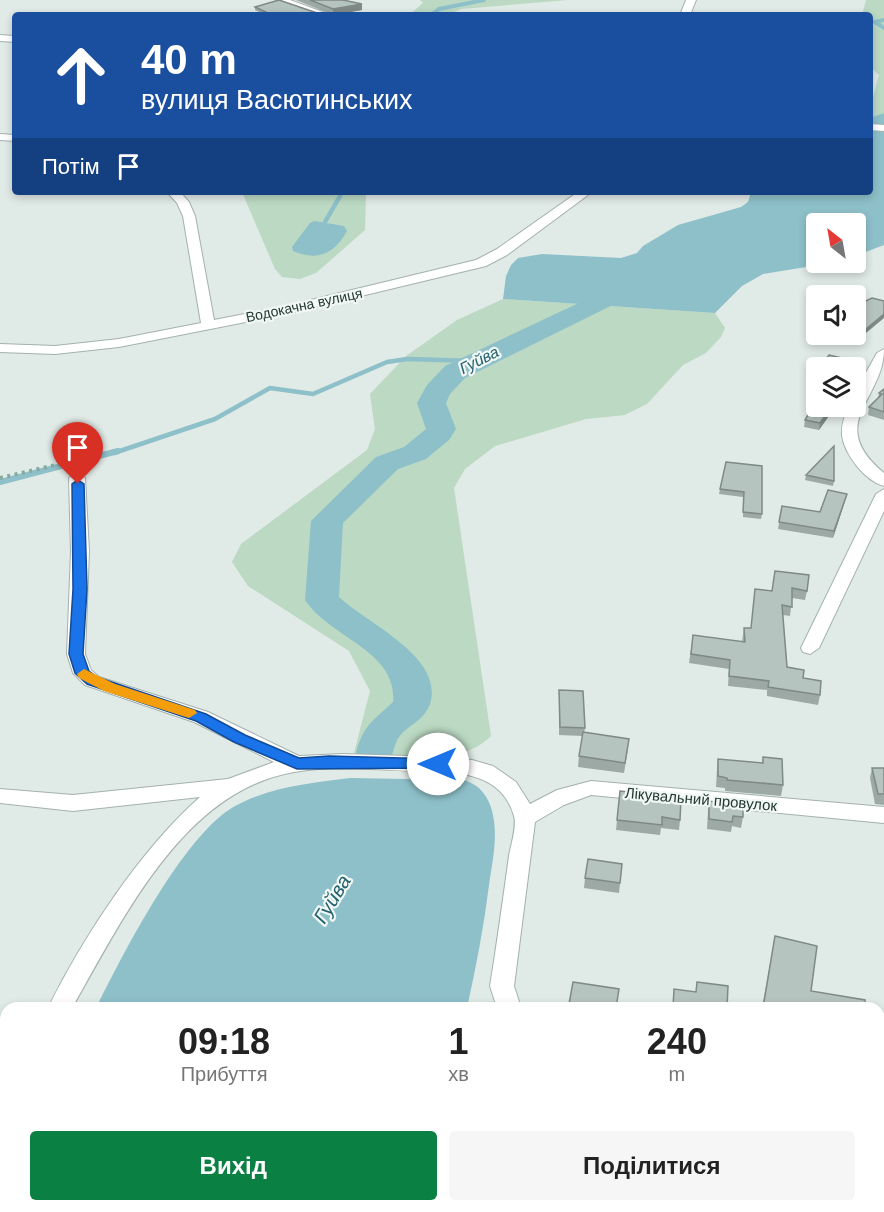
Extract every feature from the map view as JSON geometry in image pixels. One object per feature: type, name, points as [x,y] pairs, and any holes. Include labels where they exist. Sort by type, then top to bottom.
[{"type":"street","points":[[281,0],[317,12]]},
{"type":"street","points":[[176,195],[183,202],[189,216],[208,325]]},
{"type":"street","name":"Водокачна вулиця","points":[[0,348],[55,350],[96,346],[286,310],[481,263],[502,252],[582,195]]},
{"type":"street","points":[[884,353],[852,416],[848,435],[851,447],[861,461],[884,481]]},
{"type":"street","points":[[74,470],[80,560],[76,654],[82,673],[101,684],[201,717],[297,764]]},
{"type":"street","points":[[810,648],[884,494]]},
{"type":"street","points":[[64,1002],[111,924],[163,848],[201,807],[231,786],[274,769],[329,761],[455,764],[486,769],[496,775],[515,795],[525,818],[502,987],[507,1002]]},
{"type":"street","points":[[0,796],[74,803],[231,786]]},
{"type":"street","name":"Лікувальний провулок","points":[[525,818],[544,804],[573,792],[591,788],[884,815]]},
{"type":"path","points":[[0,478],[74,470]]},
{"type":"green space","points":[[420,0],[568,0],[461,9],[454,12],[412,12],[423,3]]},
{"type":"green space","points":[[866,0],[884,0],[884,125],[873,124],[873,97],[879,75],[873,70],[873,12],[863,12]]},
{"type":"green space","points":[[243,195],[366,195],[365,230],[316,273],[300,279],[282,277],[275,269]]},
{"type":"green space","points":[[503,299],[715,313],[725,328],[721,337],[706,353],[683,365],[647,404],[625,415],[586,419],[495,446],[465,469],[454,488],[491,736],[478,746],[463,753],[446,757],[410,759],[358,757],[354,753],[370,691],[349,651],[248,586],[232,562],[241,544],[367,450],[375,429],[370,394],[406,356],[457,320]]},
{"type":"water","points":[[873,130],[884,132],[884,245],[866,252],[866,213],[806,213],[806,267],[763,274],[742,286],[715,313],[503,299],[506,276],[511,265],[518,258],[542,254],[621,258],[637,253],[643,246],[678,225],[741,207],[748,202],[750,195],[873,195]]},
{"type":"water","points":[[314,221],[344,226],[347,231],[331,251],[324,254],[310,255],[293,251],[292,247]]},
{"type":"water","points":[[350,778],[463,780],[476,785],[485,795],[494,821],[494,853],[468,1002],[99,1002],[156,897],[196,842],[215,821],[235,806],[262,794]]},
{"type":"building","points":[[279,0],[314,12],[266,12],[255,7]]},
{"type":"building","points":[[310,0],[343,0],[362,4],[333,9]]},
{"type":"building","points":[[872,298],[884,301],[884,314],[866,329],[866,301]]},
{"type":"building","points":[[884,389],[884,412],[869,407],[882,394],[879,393]]},
{"type":"building","points":[[807,417],[824,417],[820,423],[805,420]]},
{"type":"building","points":[[834,446],[834,481],[806,475]]},
{"type":"building","points":[[726,462],[762,466],[762,514],[743,512],[744,492],[720,489]]},
{"type":"building","points":[[828,490],[847,494],[834,531],[779,522],[782,506],[820,512]]},
{"type":"building","points":[[775,571],[809,575],[807,591],[792,588],[792,607],[782,605],[787,667],[804,670],[803,678],[821,681],[820,695],[768,687],[769,681],[729,676],[730,660],[691,654],[693,635],[745,642],[744,628],[751,628],[755,589],[772,591]]},
{"type":"building","points":[[559,690],[583,691],[585,728],[560,727]]},
{"type":"building","points":[[583,732],[629,739],[625,763],[579,756]]},
{"type":"building","points":[[763,757],[782,759],[783,785],[727,780],[727,778],[718,776],[718,759],[763,763]]},
{"type":"building","points":[[872,768],[884,768],[884,794],[878,794]]},
{"type":"building","points":[[620,791],[681,798],[680,820],[662,817],[662,825],[617,820]]},
{"type":"building","points":[[724,800],[743,801],[743,817],[733,816],[732,822],[709,819],[709,801],[724,803]]},
{"type":"building","points":[[588,859],[622,864],[620,883],[585,878]]},
{"type":"building","points":[[775,936],[817,946],[811,991],[865,1000],[865,1002],[764,1002]]},
{"type":"building","points":[[573,982],[619,989],[617,1002],[569,1002]]},
{"type":"building","points":[[697,982],[728,986],[727,1002],[673,1002],[674,989],[696,992]]},
{"type":"waterway","points":[[435,12],[439,9],[484,0]]},
{"type":"waterway","points":[[884,20],[875,22],[884,28]]},
{"type":"waterway","name":"Гуйва","points":[[874,125],[884,119]]},
{"type":"waterway","points":[[321,229],[340,196]]},
{"type":"waterway","name":"Гуйва","points":[[375,753],[383,731],[410,707],[413,686],[407,671],[395,657],[333,611],[322,600],[327,521],[387,463],[415,453],[438,434],[441,429],[434,415],[432,403],[437,391],[455,372],[634,285]]},
{"type":"waterway","points":[[114,453],[215,419],[270,388],[313,394],[387,362],[407,359],[476,361]]},
{"type":"waterway","points":[[0,482],[118,451]]},
{"type":"slow traffic","points":[[84,674],[92,681],[189,713]]},
{"type":"route","points":[[78,484],[80,589],[76,654],[82,673],[92,681],[201,717],[297,764],[329,761],[438,764]]}]
